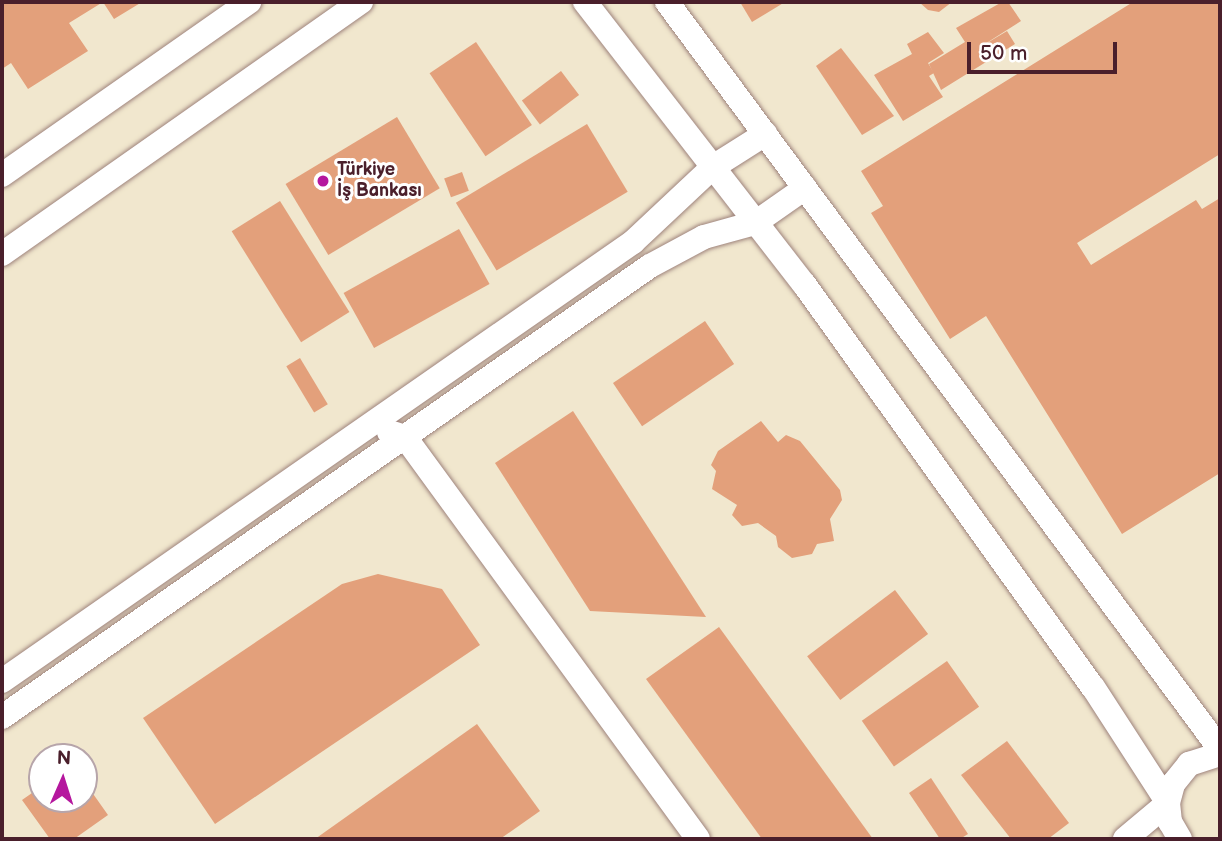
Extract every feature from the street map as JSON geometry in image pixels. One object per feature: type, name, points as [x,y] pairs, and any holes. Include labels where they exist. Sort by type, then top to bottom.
[{"type":"street","points":[[2,175],[249,2]]},
{"type":"street","points":[[2,254],[361,2]]},
{"type":"street","points":[[585,2],[804,284],[1077,664],[1168,803]]},
{"type":"street","points":[[667,2],[1220,751],[1189,764],[1173,784],[1168,803],[1170,822],[1180,839]]},
{"type":"street","points":[[2,681],[634,242],[713,167],[765,134]]},
{"type":"street","points":[[2,717],[650,266],[704,237],[755,223],[805,188]]},
{"type":"street","points":[[368,426],[405,437],[698,839]]},
{"type":"street","points":[[167,566],[183,591]]},
{"type":"street","points":[[1125,839],[1168,803]]},
{"type":"building","points":[[2,2],[103,2],[69,23],[88,51],[28,89],[11,63],[2,69]]},
{"type":"building","points":[[103,2],[142,2],[114,19]]},
{"type":"building","points":[[740,2],[785,2],[752,22]]},
{"type":"building","points":[[919,2],[952,2],[939,12],[928,10]]},
{"type":"building","points":[[1002,2],[1008,2],[1021,21],[977,49],[1007,31],[1015,44],[941,90],[929,64],[965,42],[956,28]]},
{"type":"building","points":[[1133,2],[1220,2],[1220,154],[1077,243],[1091,265],[1196,200],[1202,209],[1220,198],[1220,473],[1122,534],[986,316],[950,339],[871,213],[883,206],[861,171]]},
{"type":"building","points":[[928,32],[944,53],[928,63],[934,73],[929,76],[943,97],[903,121],[874,75],[912,54],[907,44]]},
{"type":"building","points":[[476,42],[532,125],[485,156],[430,73]]},
{"type":"building","points":[[841,48],[894,116],[862,135],[816,66]]},
{"type":"building","points":[[561,71],[579,95],[540,124],[522,100]]},
{"type":"building","points":[[397,117],[440,188],[328,255],[286,184]]},
{"type":"building","points":[[587,124],[628,192],[497,271],[456,203]]},
{"type":"building","points":[[462,172],[469,191],[451,197],[444,178]]},
{"type":"building","points":[[280,201],[349,312],[301,342],[232,231]]},
{"type":"building","points":[[459,229],[490,284],[374,348],[344,293]]},
{"type":"building","points":[[705,321],[734,364],[642,426],[613,383]]},
{"type":"building","points":[[300,358],[328,404],[314,413],[286,366]]},
{"type":"building","points":[[573,411],[706,617],[590,611],[495,463]]},
{"type":"building","points":[[761,421],[778,442],[786,435],[800,441],[840,490],[842,500],[830,519],[834,541],[817,544],[812,554],[792,558],[778,547],[776,536],[758,523],[742,526],[732,515],[737,505],[712,489],[716,471],[711,465],[718,451]]},
{"type":"building","points":[[378,574],[442,589],[480,645],[215,824],[143,718],[342,584]]},
{"type":"building","points":[[895,590],[928,634],[840,700],[807,656]]},
{"type":"building","points":[[719,627],[873,839],[762,839],[646,679]]},
{"type":"building","points":[[947,661],[979,707],[894,767],[862,721]]},
{"type":"building","points":[[477,724],[540,811],[500,839],[315,839]]},
{"type":"building","points":[[1007,741],[1069,823],[1048,839],[1011,839],[961,775]]},
{"type":"building","points":[[931,778],[968,834],[960,839],[940,839],[909,793]]},
{"type":"building","points":[[28,796],[28,808],[22,800]]},
{"type":"building","points":[[98,801],[108,815],[74,839],[50,839],[31,813],[98,813]]},
{"type":"place","name":"Türkiye İş Bankası","points":[[323,181]]}]
